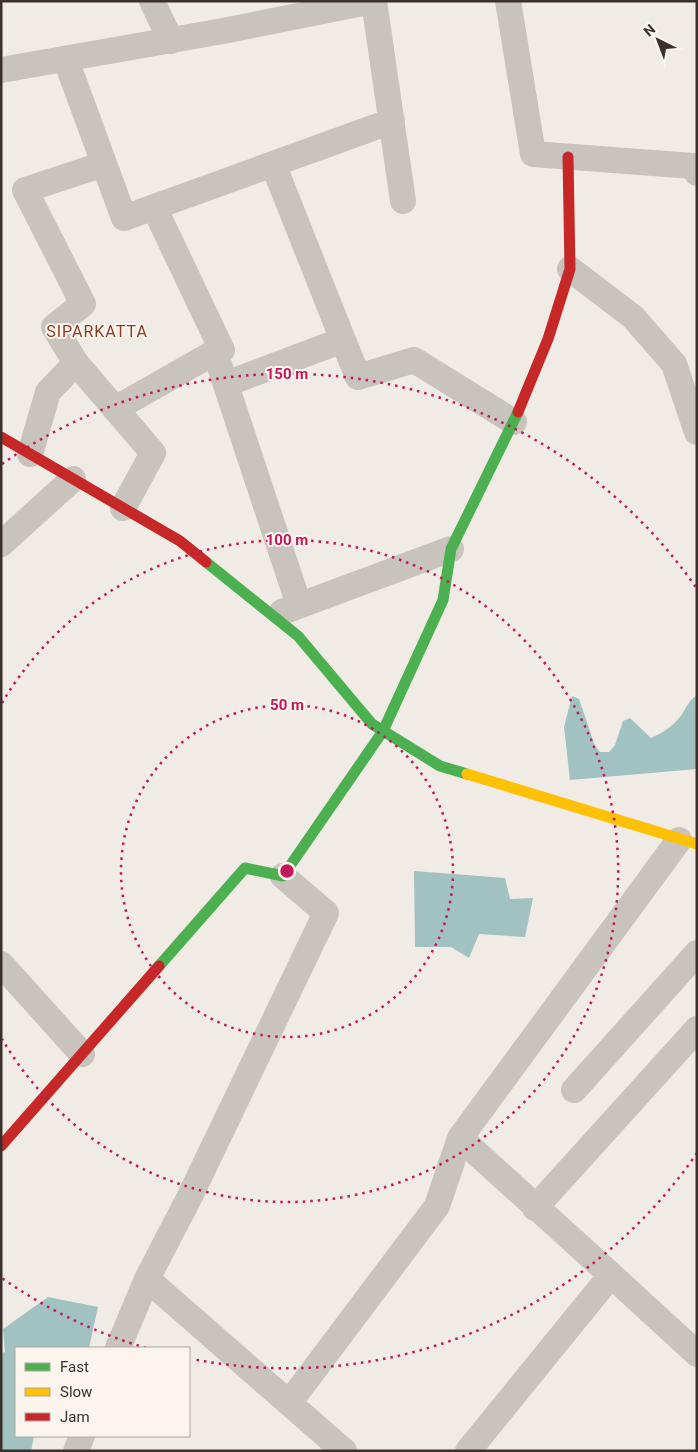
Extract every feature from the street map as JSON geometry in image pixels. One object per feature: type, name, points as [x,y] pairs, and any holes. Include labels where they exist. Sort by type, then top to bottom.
[{"type":"street","points":[[152,1],[171,41]]},
{"type":"street","points":[[1,70],[171,41],[262,12],[374,1],[403,201]]},
{"type":"street","points":[[508,1],[533,154],[693,166],[697,173]]},
{"type":"street","points":[[66,60],[124,218],[392,121]]},
{"type":"street","points":[[283,876],[383,731],[443,600],[451,549],[514,422],[548,339],[570,269],[568,157]]},
{"type":"street","points":[[104,164],[25,190],[83,304],[54,327],[76,363],[153,453],[123,508]]},
{"type":"street","points":[[273,164],[358,377],[414,360],[514,422]]},
{"type":"street","points":[[115,409],[215,352],[222,350],[154,207]]},
{"type":"street","points":[[570,269],[633,317],[674,364],[697,432]]},
{"type":"street","points":[[226,384],[342,340]]},
{"type":"street","points":[[215,352],[299,605]]},
{"type":"street","points":[[30,454],[48,392],[76,363]]},
{"type":"street","points":[[1,438],[180,541],[298,636],[372,724],[440,766],[688,842],[460,1138],[437,1206],[290,1403]]},
{"type":"street","points":[[1,544],[73,479]]},
{"type":"street","points":[[272,616],[451,549]]},
{"type":"street","points":[[1,1146],[246,868],[283,876],[326,913],[189,1198],[147,1279],[118,1347]]},
{"type":"street","points":[[574,1090],[697,953]]},
{"type":"street","points":[[1,964],[82,1054]]},
{"type":"street","points":[[535,1208],[697,1029]]},
{"type":"street","points":[[460,1138],[697,1354]]},
{"type":"street","points":[[468,1451],[611,1275]]},
{"type":"street","points":[[147,1279],[344,1451]]},
{"type":"street","points":[[76,1451],[82,1437]]},
{"type":"water","points":[[697,695],[697,769],[570,780],[564,727],[572,696],[579,699],[595,746],[600,752],[609,752],[615,745],[623,721],[630,718],[651,738],[674,724],[689,702]]},
{"type":"water","points":[[414,871],[505,878],[510,899],[533,898],[525,937],[479,934],[469,958],[451,947],[415,947]]},
{"type":"water","points":[[48,1297],[98,1307],[89,1347],[15,1347],[15,1437],[34,1437],[31,1451],[1,1451],[1,1353],[5,1352],[3,1329]]},
{"type":"traffic: fast","points":[[159,966],[245,868],[283,876],[383,731],[443,600],[451,549],[518,412]]},
{"type":"traffic: fast","points":[[206,562],[298,636],[372,724],[440,766],[467,774]]},
{"type":"traffic: slow","points":[[467,774],[697,844]]},
{"type":"traffic: jam","points":[[518,412],[548,339],[570,269],[568,157]]},
{"type":"traffic: jam","points":[[1,437],[180,541],[206,562]]},
{"type":"traffic: jam","points":[[1,1146],[159,966]]},
{"type":"district","name":"SIPARKATTA","points":[[97,331]]}]
